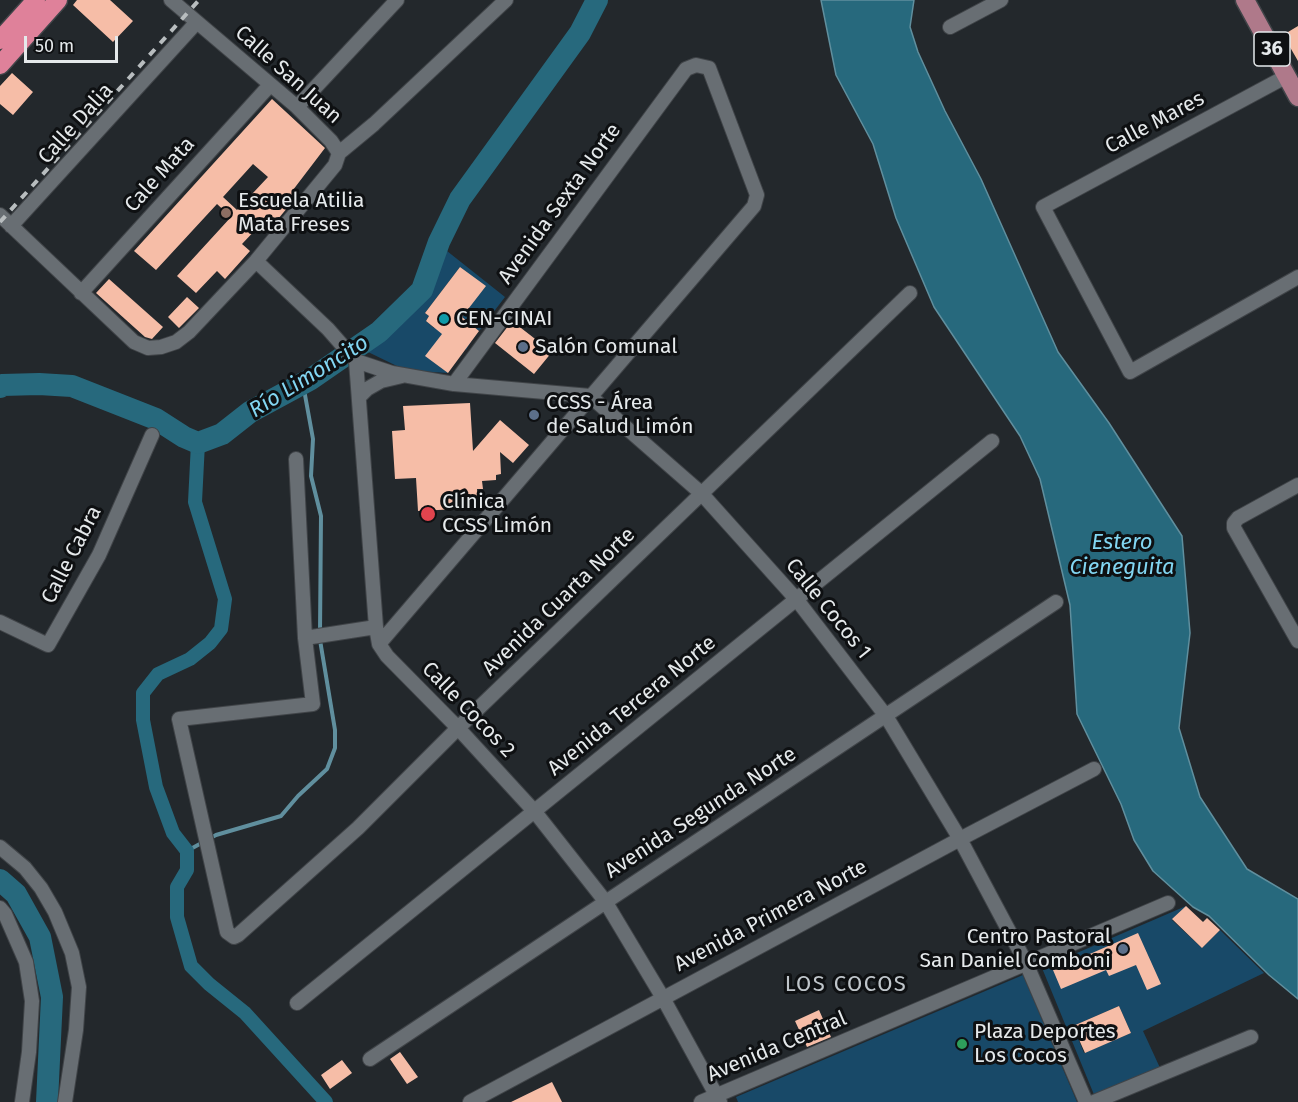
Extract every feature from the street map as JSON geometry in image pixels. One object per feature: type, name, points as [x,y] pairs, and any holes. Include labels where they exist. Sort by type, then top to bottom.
[{"type":"highway","points":[[0,40],[36,0]]},
{"type":"highway","points":[[0,65],[58,0]]},
{"type":"main road","name":"36","points":[[1245,0],[1298,97]]},
{"type":"street","name":"Calle San Juan","points":[[0,215],[134,342],[148,348],[161,347],[176,342],[189,332],[256,261],[335,165],[339,153],[331,141],[297,107],[171,0]]},
{"type":"street","points":[[297,107],[397,0]]},
{"type":"street","points":[[339,153],[374,124],[506,0]]},
{"type":"street","points":[[950,27],[1001,0]]},
{"type":"street","name":"Calle Dalia","points":[[11,226],[196,23]]},
{"type":"street","name":"Avenida Sexta Norte","points":[[454,384],[686,69],[696,65],[709,68],[757,195],[754,206],[590,396]]},
{"type":"street","name":"Calle Mares","points":[[1287,76],[1043,207],[1130,372],[1298,278]]},
{"type":"street","name":"Cale Mata","points":[[81,293],[270,85]]},
{"type":"street","points":[[256,261],[328,329],[356,361],[404,375],[454,384],[590,396]]},
{"type":"street","name":"Avenida Cuarta Norte","points":[[305,638],[314,704],[179,719],[227,932],[234,936],[238,935],[358,828],[458,728],[910,293]]},
{"type":"street","name":"Calle Cocos 2","points":[[356,361],[379,644],[387,656],[458,728],[535,812],[605,901],[663,998],[719,1099]]},
{"type":"street","points":[[359,398],[367,389],[381,381],[404,375]]},
{"type":"street","points":[[379,644],[590,396]]},
{"type":"street","name":"Calle Cocos 1","points":[[590,396],[701,493],[796,600],[886,716],[960,839],[1026,963],[1086,1102]]},
{"type":"street","name":"Calle Cabra","points":[[0,622],[48,645],[99,555],[152,435]]},
{"type":"street","name":"Avenida Tercera Norte","points":[[297,1003],[992,441]]},
{"type":"street","points":[[296,459],[305,638],[376,627]]},
{"type":"street","points":[[1298,485],[1238,518],[1234,523],[1234,528],[1298,641]]},
{"type":"street","name":"Avenida Segunda Norte","points":[[370,1059],[1056,602]]},
{"type":"street","name":"Avenida Primera Norte","points":[[470,1102],[960,839],[1094,770]]},
{"type":"street","points":[[0,846],[25,868],[41,888],[55,912],[72,952],[79,987],[76,1030],[65,1102]]},
{"type":"street","name":"Avenida Central","points":[[701,1102],[719,1099],[1167,903]]},
{"type":"street","points":[[0,908],[5,914],[26,962],[32,1001],[29,1052],[22,1102]]},
{"type":"street","points":[[1094,1102],[1251,1037]]},
{"type":"shaded area","points":[[447,251],[505,297],[479,331],[465,320],[472,340],[466,350],[448,336],[485,286],[460,267],[425,313],[429,316],[426,321],[434,328],[447,328],[426,356],[448,373],[399,367],[368,352],[429,292]]},
{"type":"shaded area","points":[[1186,906],[1172,920],[1202,948],[1220,930],[1264,973],[1143,1031],[1161,1070],[1095,1097],[1042,968]],"holes":[[[1119,1006],[1131,1033],[1084,1053],[1073,1026]]]},
{"type":"shaded area","points":[[1023,975],[1077,1102],[738,1102],[736,1097]]},
{"type":"water","name":"Estero Cieneguita","points":[[821,0],[914,0],[910,27],[918,52],[945,111],[981,179],[1058,352],[1109,423],[1182,536],[1190,633],[1179,728],[1200,797],[1247,869],[1298,899],[1298,999],[1269,975],[1209,916],[1193,907],[1153,871],[1134,840],[1121,804],[1077,714],[1070,605],[1040,479],[1020,436],[934,307],[896,218],[873,144],[836,75]]},
{"type":"building","points":[[77,0],[110,0],[133,21],[113,42],[73,5]]},
{"type":"building","points":[[1298,26],[1298,61],[1283,35]]},
{"type":"building","points":[[12,73],[33,92],[13,115],[0,104],[0,86]]},
{"type":"building","name":"Escuela Atilia Mata Freses","points":[[272,99],[325,148],[293,190],[298,195],[268,231],[260,225],[242,244],[250,251],[225,279],[217,271],[196,293],[177,276],[231,217],[217,204],[156,270],[134,251]],"holes":[[[253,164],[268,177],[237,210],[223,197]]]},
{"type":"building","name":"CEN-CINAI","points":[[460,267],[486,286],[462,317],[479,331],[448,373],[425,356],[442,334],[426,321],[429,316],[425,313]]},
{"type":"building","points":[[109,279],[163,327],[152,339],[145,337],[96,293]]},
{"type":"building","points":[[187,297],[199,308],[179,328],[168,317]]},
{"type":"building","name":"Salón Comunal","points":[[512,321],[552,352],[534,374],[495,343]]},
{"type":"building","points":[[470,403],[473,451],[500,420],[529,445],[513,463],[500,452],[501,474],[496,475],[496,480],[482,481],[483,489],[477,489],[478,508],[418,511],[416,478],[395,479],[392,431],[405,430],[403,406]]},
{"type":"building","points":[[1186,906],[1203,922],[1207,918],[1220,930],[1202,948],[1172,919]]},
{"type":"building","name":"Centro Pastoral San Daniel Comboni","points":[[1138,933],[1161,984],[1147,990],[1136,965],[1109,976],[1106,970],[1061,989],[1053,970]]},
{"type":"building","points":[[1119,1006],[1131,1033],[1085,1053],[1073,1026]]},
{"type":"building","points":[[819,1010],[831,1037],[807,1047],[795,1021]]},
{"type":"building","points":[[400,1052],[418,1077],[407,1084],[390,1059]]},
{"type":"building","points":[[342,1060],[352,1073],[330,1089],[321,1075]]},
{"type":"building","points":[[552,1082],[562,1102],[511,1102]]},
{"type":"waterway","name":"Río Limoncito","points":[[0,387],[2,385],[39,384],[72,386],[156,419],[198,443],[222,434],[250,412],[311,379],[379,332],[422,290],[439,242],[460,199],[580,33],[597,0]]},
{"type":"waterway","points":[[303,384],[313,439],[311,476],[321,516],[320,632]]},
{"type":"waterway","points":[[198,443],[195,502],[225,599],[221,629],[210,643],[190,659],[158,674],[143,693],[143,720],[156,787],[173,833],[187,851],[187,870],[177,887],[177,917],[191,966],[245,1013],[326,1102]]},
{"type":"waterway","points":[[187,851],[216,835],[281,816],[298,796],[327,769],[335,748],[335,730],[320,640]]},
{"type":"waterway","name":"Río Limoncito","points":[[0,880],[16,894],[40,937],[52,997],[47,1102]]},
{"type":"railway","points":[[0,222],[199,0]]},
{"type":"place","name":"Escuela Atilia Mata Freses","points":[[226,213]]},
{"type":"place","name":"CEN-CINAI","points":[[444,319]]},
{"type":"place","name":"Salón Comunal","points":[[523,347]]},
{"type":"place","name":"CCSS - Área de Salud Limón","points":[[534,415]]},
{"type":"place","name":"Clínica CCSS Limón","points":[[428,514]]},
{"type":"place","name":"Centro Pastoral San Daniel Comboni","points":[[1123,949]]},
{"type":"place","name":"Plaza Deportes Los Cocos","points":[[962,1044]]},
{"type":"district","name":"LOS COCOS","points":[[846,985]]}]
